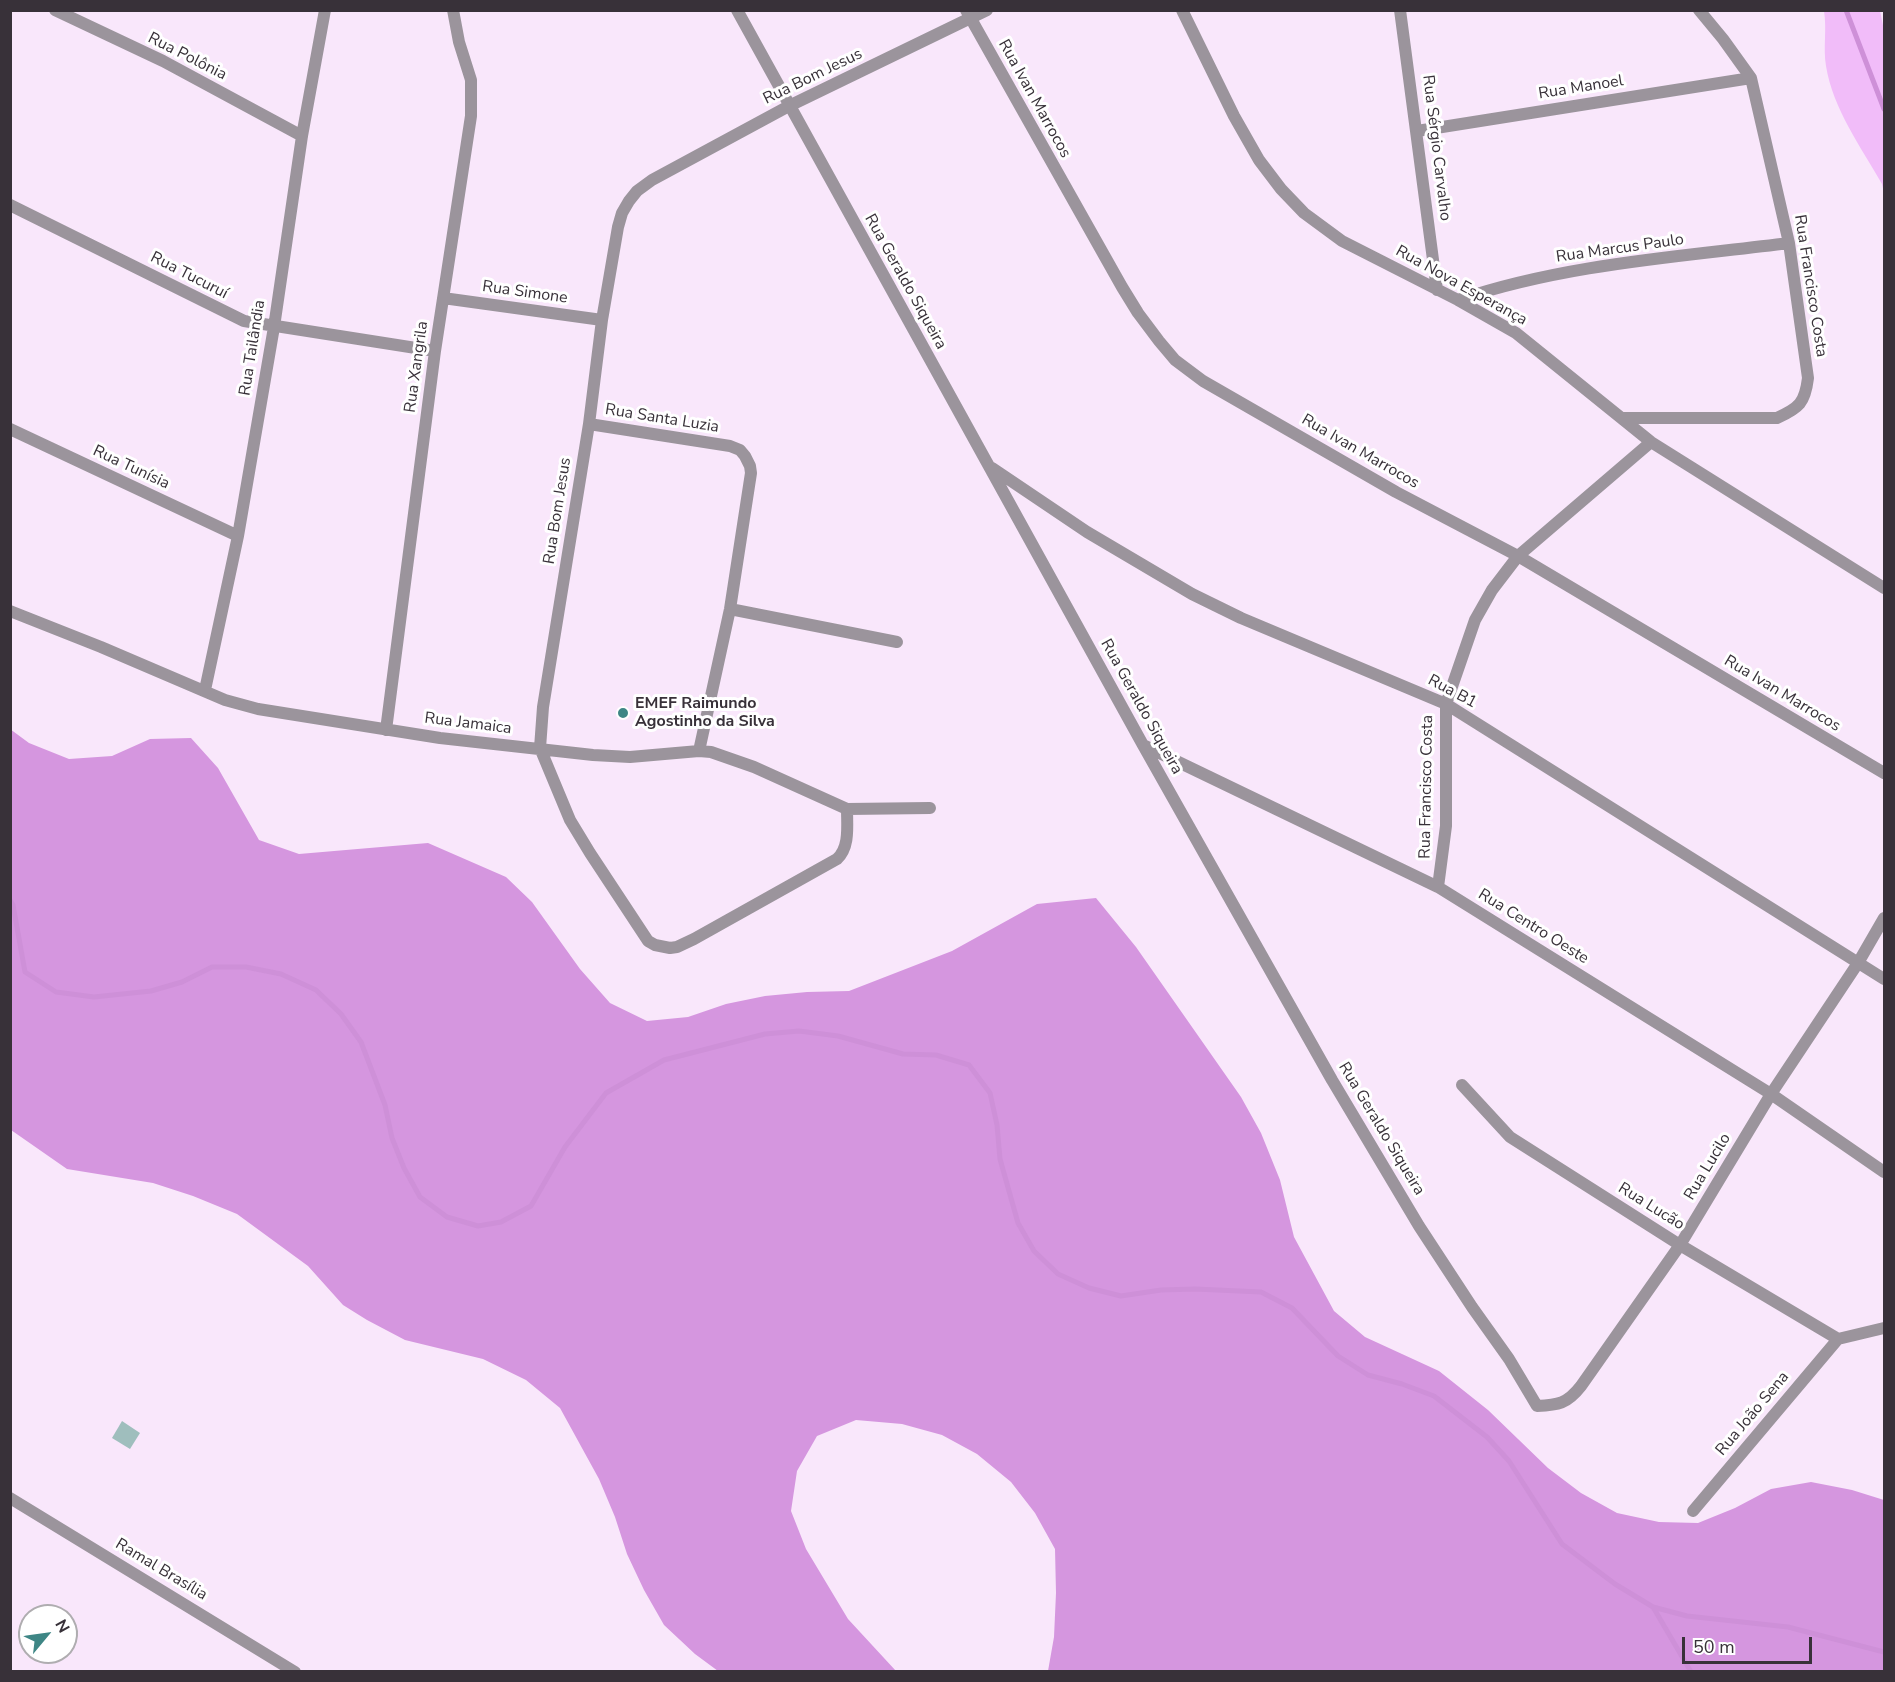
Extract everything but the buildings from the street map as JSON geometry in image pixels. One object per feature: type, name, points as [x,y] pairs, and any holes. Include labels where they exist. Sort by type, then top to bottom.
[{"type":"street","name":"Rua Polônia","points":[[55,10],[163,61],[302,136]]},
{"type":"street","name":"Rua Tailândia","points":[[205,690],[238,536],[274,327],[302,136],[325,10]]},
{"type":"street","name":"Rua Xangrila","points":[[386,730],[435,351],[471,116],[471,80],[459,42],[453,10]]},
{"type":"street","name":"Rua Geraldo Siqueira","points":[[737,10],[1143,745],[1332,1080],[1413,1217],[1509,1359],[1537,1406]]},
{"type":"street","name":"Rua Bom Jesus","points":[[847,809],[845,845],[837,860],[677,947],[660,947],[648,941],[590,853],[566,811],[540,748],[543,707],[589,424],[602,320],[622,213],[637,191],[652,180],[789,106],[968,15],[987,10]]},
{"type":"street","name":"Rua Nova Esperança","points":[[1182,10],[1234,116],[1259,160],[1281,189],[1304,213],[1342,241],[1458,300],[1516,333],[1651,442],[1884,588]]},
{"type":"street","name":"Rua Sérgio Carvalho","points":[[1401,10],[1437,290]]},
{"type":"street","name":"Rua Francisco Costa","points":[[1622,418],[1777,418],[1794,410],[1806,396],[1808,378],[1789,243],[1751,78],[1699,10]]},
{"type":"street","name":"Rua Ivan Marrocos","points":[[968,15],[1122,287],[1138,313],[1175,360],[1203,381],[1247,407],[1396,492],[1518,556],[1884,773]]},
{"type":"street","name":"Rua Manoel","points":[[1417,131],[1751,78]]},
{"type":"street","name":"Rua Tucuruí","points":[[10,205],[244,321],[435,351]]},
{"type":"street","name":"Rua Marcus Paulo","points":[[1458,300],[1518,281],[1789,243]]},
{"type":"street","name":"Rua Simone","points":[[443,298],[602,320]]},
{"type":"street","name":"Rua Santa Luzia","points":[[589,424],[730,446],[740,450],[745,456],[751,473],[730,609]]},
{"type":"street","name":"Rua Tunísia","points":[[10,429],[238,536]]},
{"type":"street","name":"Rua Francisco Costa","points":[[1438,887],[1446,826],[1446,704],[1475,620],[1492,590],[1518,556],[1651,442]]},
{"type":"street","name":"Rua B1","points":[[988,465],[1087,532],[1192,594],[1241,618],[1446,704],[1884,979]]},
{"type":"street","points":[[699,751],[730,609],[897,642]]},
{"type":"street","name":"Rua Jamaica","points":[[10,611],[243,706],[386,730],[503,746],[593,755],[630,757],[699,751],[726,757],[847,809],[930,808]]},
{"type":"street","name":"Rua Centro Oeste","points":[[1143,745],[1438,887],[1771,1094],[1884,1172]]},
{"type":"street","name":"Rua Lucilo","points":[[1537,1406],[1555,1406],[1574,1394],[1680,1245],[1771,1094],[1858,963],[1884,918]]},
{"type":"street","name":"Rua Lucão","points":[[1462,1085],[1510,1137],[1680,1245],[1838,1339]]},
{"type":"street","points":[[1838,1339],[1884,1328]]},
{"type":"street","name":"Rua João Sena","points":[[1693,1511],[1838,1339]]},
{"type":"street","name":"Ramal Brasília","points":[[10,1498],[295,1671]]},
{"type":"shaded area","points":[[1824,11],[1880,11],[1884,30],[1884,193],[1882,184],[1841,112],[1830,82],[1825,59]]},
{"type":"shaded area","points":[[10,729],[29,743],[69,759],[112,756],[150,739],[191,738],[218,768],[259,840],[299,854],[428,843],[506,877],[532,902],[580,969],[610,1003],[647,1021],[688,1017],[726,1004],[765,996],[849,991],[952,951],[1037,904],[1096,898],[1136,947],[1241,1097],[1261,1133],[1280,1180],[1294,1237],[1334,1311],[1365,1337],[1439,1371],[1488,1410],[1548,1468],[1581,1493],[1617,1513],[1659,1522],[1698,1523],[1735,1508],[1771,1489],[1811,1482],[1852,1490],[1884,1500],[1884,1671],[1048,1671],[1054,1637],[1055,1549],[1035,1513],[1011,1482],[977,1454],[942,1435],[902,1424],[856,1420],[817,1436],[797,1471],[791,1511],[806,1549],[848,1619],[896,1671],[718,1671],[695,1654],[664,1625],[627,1554],[599,1479],[560,1408],[526,1380],[483,1359],[405,1340],[367,1320],[343,1305],[308,1266],[237,1214],[153,1183],[67,1169],[11,1130]]},
{"type":"waterway","points":[[1846,10],[1884,109]]},
{"type":"waterway","points":[[10,900],[13,905],[25,972],[56,992],[94,997],[151,991],[182,982],[212,967],[246,967],[281,974],[316,990],[341,1014],[361,1042],[385,1105],[392,1138],[404,1168],[420,1197],[447,1217],[478,1226],[501,1222],[531,1206],[565,1147],[606,1093],[664,1060],[765,1034],[799,1031],[838,1036],[903,1054],[936,1055],[969,1065],[990,1093],[997,1125],[1000,1159],[1018,1223],[1034,1251],[1058,1274],[1089,1288],[1121,1296],[1161,1290],[1195,1289],[1261,1292],[1292,1308],[1338,1356],[1368,1375],[1434,1396],[1487,1437],[1509,1461],[1562,1544],[1615,1584],[1653,1607],[1687,1616],[1788,1627],[1884,1652]]},
{"type":"waterway","points":[[1653,1607],[1691,1672]]},
{"type":"place","name":"EMEF Raimundo Agostinho da Silva","points":[[623,713]]}]
